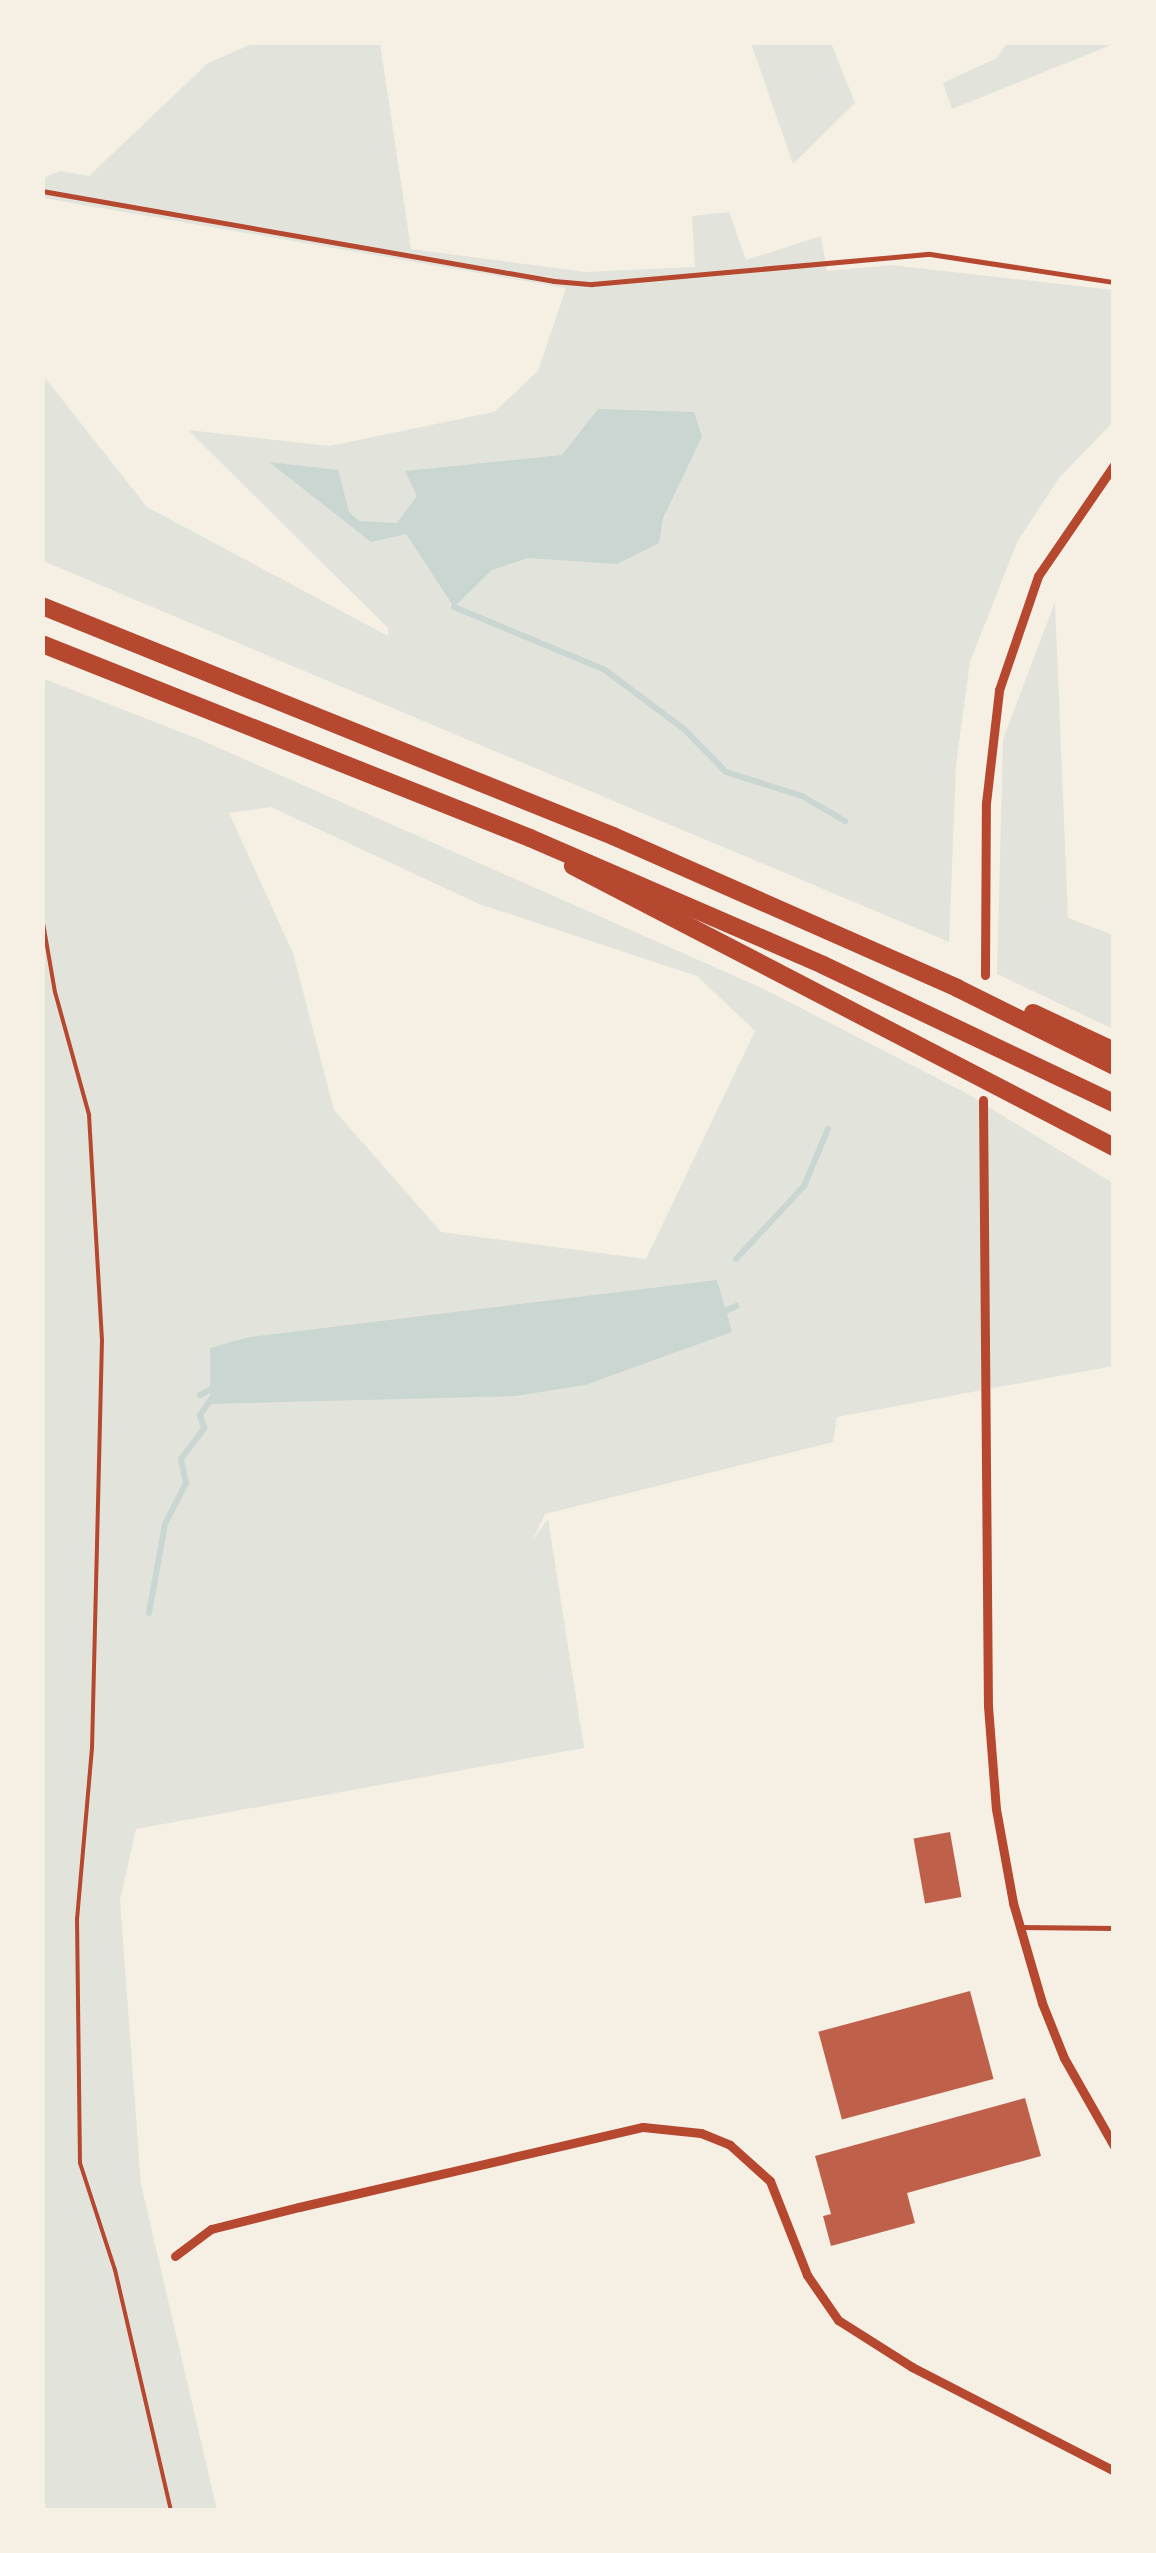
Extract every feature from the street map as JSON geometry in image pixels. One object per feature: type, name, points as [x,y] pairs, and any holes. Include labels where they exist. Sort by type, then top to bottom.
[{"type":"highway","points":[[42,606],[612,836],[957,988],[1114,1066]]},
{"type":"highway","points":[[42,644],[530,838],[823,965],[1114,1102]]},
{"type":"highway","points":[[530,838],[613,892],[805,984],[1114,1148]]},
{"type":"highway","points":[[957,988],[1004,999],[1114,1051]]},
{"type":"street","points":[[985,975],[986,803],[998,690],[1038,576],[1114,465]]},
{"type":"street","points":[[983,1100],[988,1706],[1000,1841],[1020,1927],[1064,2058],[1114,2146]]},
{"type":"street","points":[[175,2256],[211,2229],[366,2192],[643,2127],[701,2132],[730,2145],[770,2181],[807,2276],[838,2320],[912,2366],[1114,2470]]},
{"type":"lane","points":[[42,191],[554,281],[592,284],[930,254],[1114,282]]},
{"type":"lane","points":[[1020,1927],[1114,1928]]},
{"type":"path","points":[[42,916],[55,992],[89,1115],[102,1340],[92,1748],[78,1918],[78,2149],[115,2270],[171,2510]]},
{"type":"shaded area","points":[[254,43],[380,43],[411,249],[585,272],[695,267],[692,216],[729,212],[746,260],[821,236],[827,271],[891,265],[1113,290],[1113,422],[1059,478],[1017,542],[970,662],[956,765],[949,942],[43,561],[42,374],[147,507],[388,636],[388,628],[188,430],[329,446],[494,412],[538,371],[566,288],[43,198],[43,178],[60,171],[89,176],[208,63]]},
{"type":"shaded area","points":[[751,43],[831,43],[855,103],[793,164]]},
{"type":"shaded area","points":[[1007,43],[1114,44],[952,109],[943,83],[997,58]]},
{"type":"shaded area","points":[[598,409],[694,412],[702,437],[663,518],[659,543],[617,564],[528,558],[492,570],[454,607],[406,534],[371,542],[269,462],[338,470],[349,512],[359,521],[397,523],[417,496],[405,471],[562,455]]},
{"type":"shaded area","points":[[1055,602],[1068,918],[1113,935],[1113,1029],[997,974],[1003,739]]},
{"type":"shaded area","points":[[42,678],[201,740],[764,989],[964,1092],[1113,1183],[1113,1366],[837,1417],[833,1442],[545,1514],[532,1541],[548,1519],[584,1748],[136,1829],[120,1900],[141,2184],[217,2510],[43,2510]],"holes":[[[271,807],[479,904],[697,976],[755,1031],[646,1259],[441,1232],[334,1110],[293,953],[229,813]]]},
{"type":"shaded area","points":[[717,1280],[732,1332],[585,1385],[515,1396],[210,1404],[210,1348],[249,1337]]},
{"type":"building","points":[[950,1832],[961,1897],[925,1903],[914,1838]]},
{"type":"building","points":[[970,1991],[994,2079],[842,2120],[818,2032]]},
{"type":"building","points":[[1025,2098],[1041,2156],[907,2193],[915,2223],[831,2246],[823,2216],[831,2214],[815,2156]]},
{"type":"waterway","points":[[454,607],[605,670],[684,729],[726,772],[802,796],[845,821]]},
{"type":"waterway","points":[[736,1259],[804,1186],[828,1129]]},
{"type":"waterway","points":[[719,1314],[736,1306]]},
{"type":"waterway","points":[[200,1395],[213,1388]]},
{"type":"waterway","points":[[149,1613],[165,1524],[186,1483],[181,1459],[204,1428],[200,1415],[214,1395]]}]
